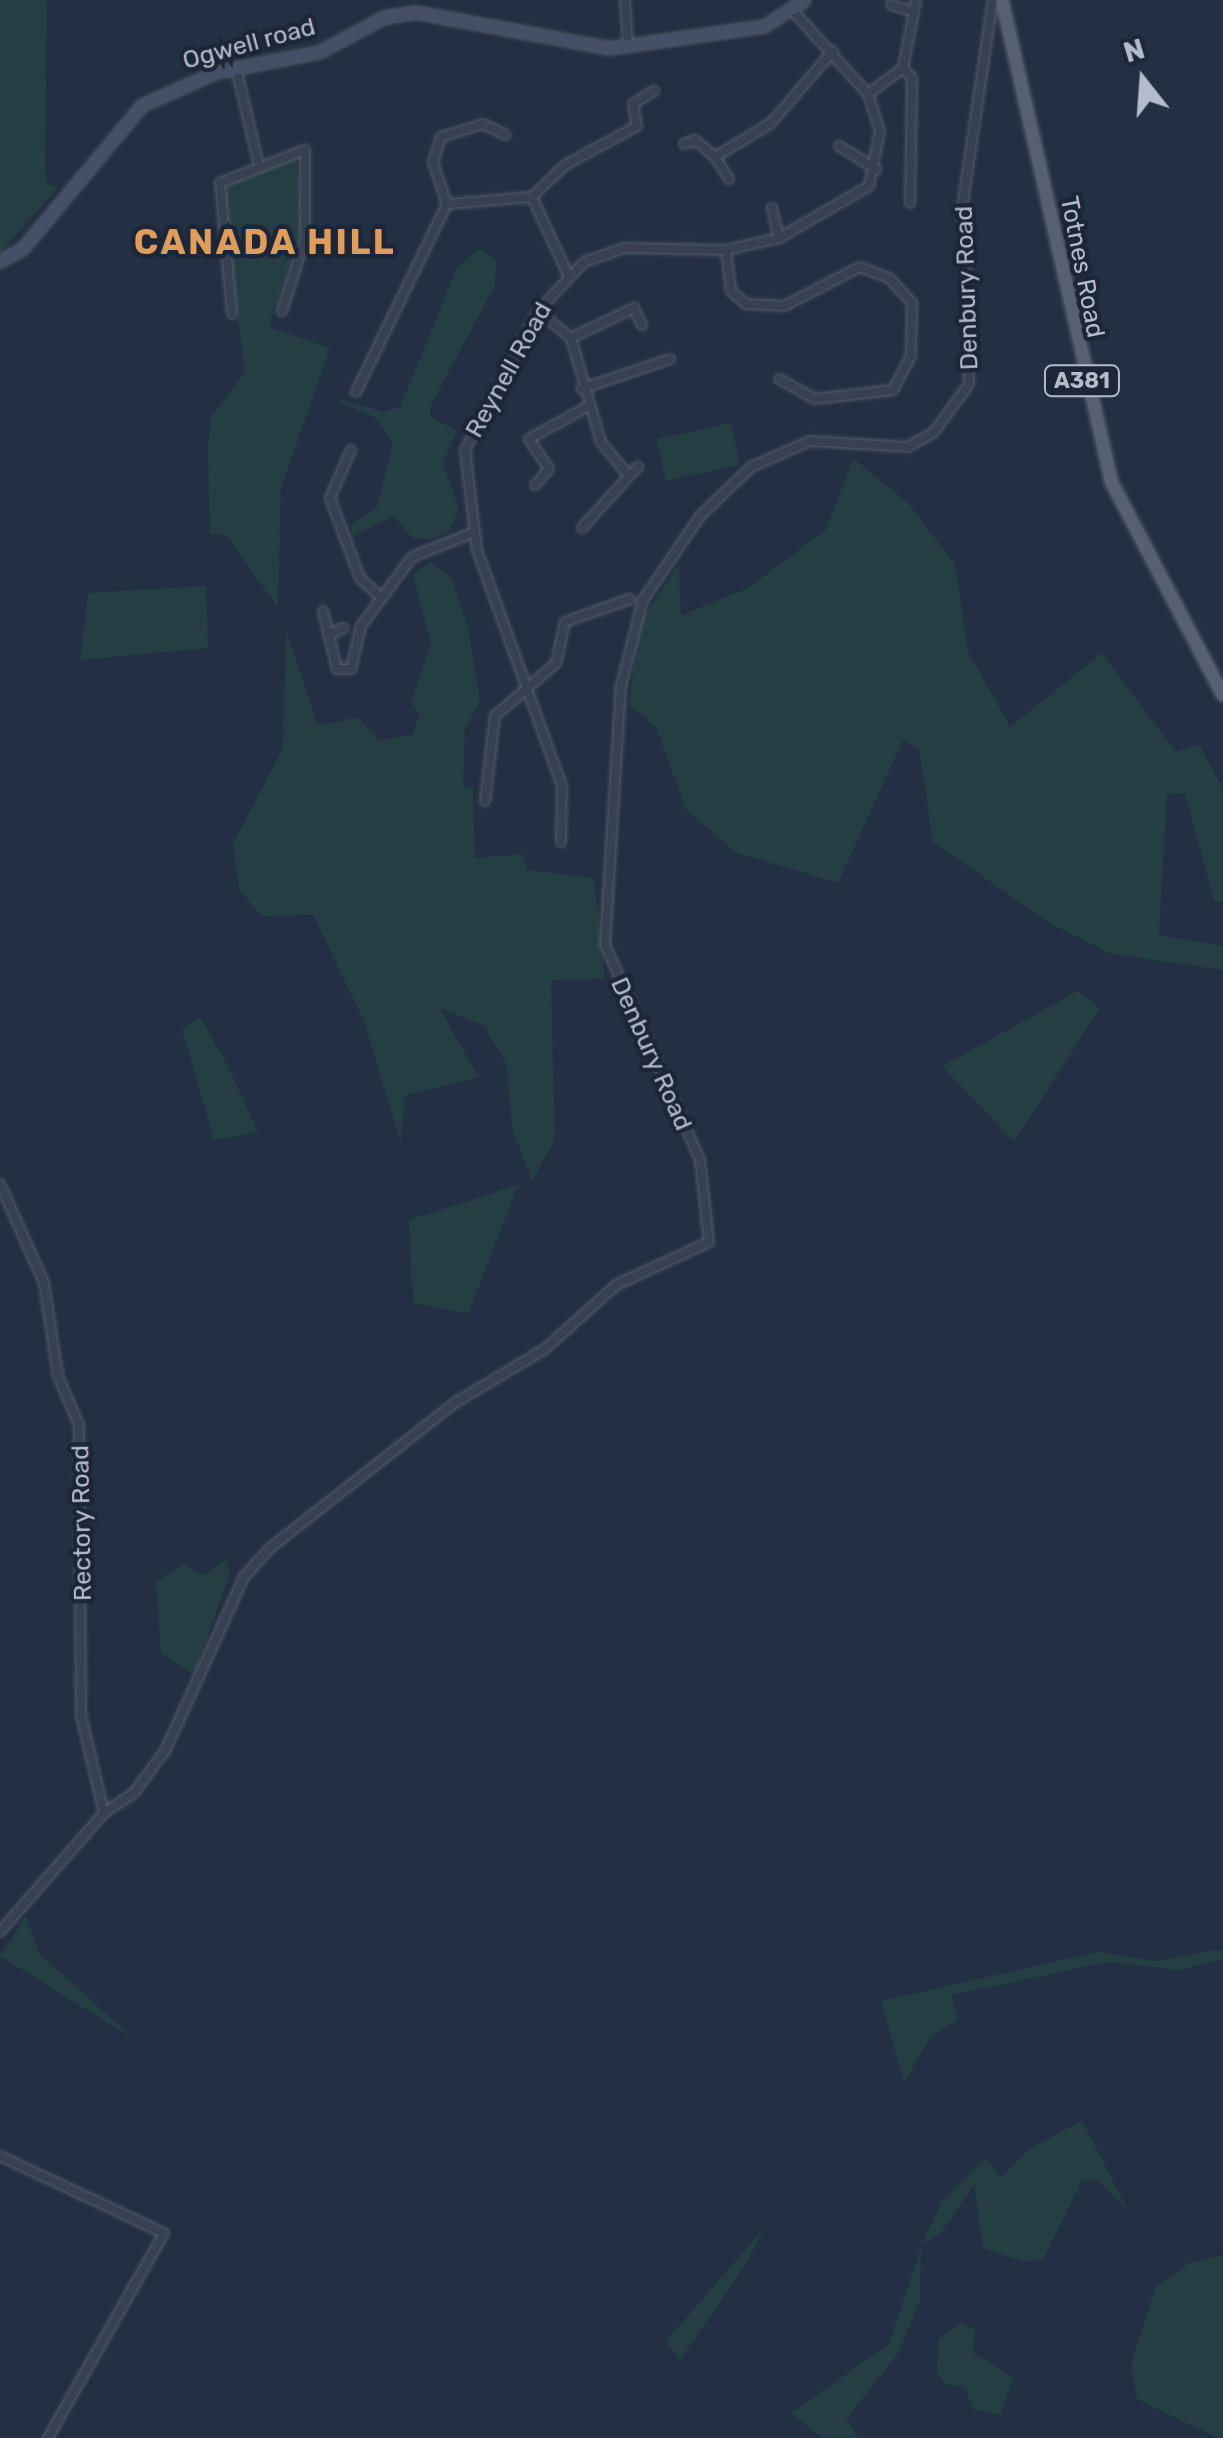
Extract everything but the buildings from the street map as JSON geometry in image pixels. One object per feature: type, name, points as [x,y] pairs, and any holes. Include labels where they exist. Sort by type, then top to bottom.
[{"type":"main road","name":"Totnes Road","points":[[1002,0],[1111,481],[1223,695]]},
{"type":"street","points":[[625,0],[628,46]]},
{"type":"street","name":"Ogwell road","points":[[0,261],[22,248],[142,105],[236,68],[320,52],[404,12],[582,47],[628,46],[749,30],[792,10],[804,0]]},
{"type":"street","points":[[910,203],[914,84],[903,68],[909,10],[916,0]]},
{"type":"street","name":"Denbury Road","points":[[0,1932],[104,1813],[134,1793],[166,1749],[244,1577],[269,1549],[452,1404],[544,1349],[616,1285],[709,1242],[700,1160],[606,945],[621,686],[643,600],[700,516],[751,467],[810,441],[908,446],[934,432],[969,384],[962,202],[993,0]]},
{"type":"street","points":[[892,5],[909,10]]},
{"type":"street","points":[[792,10],[868,94],[880,131],[876,169],[840,146]]},
{"type":"street","points":[[715,157],[771,123],[833,51]]},
{"type":"street","points":[[236,68],[259,165]]},
{"type":"street","points":[[868,94],[903,68]]},
{"type":"street","points":[[448,204],[532,197],[565,165],[637,126],[633,104],[654,90]]},
{"type":"street","points":[[356,392],[448,204],[434,162],[441,137],[483,124],[506,136]]},
{"type":"street","points":[[684,144],[696,140],[715,157],[728,179]]},
{"type":"street","points":[[232,314],[218,195],[220,183],[306,150],[306,238],[282,310]]},
{"type":"street","name":"Reynell Road","points":[[472,533],[464,450],[538,311],[568,275],[625,248],[726,250],[778,238],[852,202],[876,169]]},
{"type":"street","points":[[897,191],[911,192]]},
{"type":"street","points":[[532,197],[568,275]]},
{"type":"street","points":[[772,208],[778,238]]},
{"type":"street","points":[[726,250],[731,291],[746,304],[784,306],[860,267],[888,278],[912,303],[910,356],[894,390],[815,399],[779,379]]},
{"type":"street","points":[[572,338],[634,308],[642,325]]},
{"type":"street","points":[[538,311],[572,338],[584,408],[629,476]]},
{"type":"street","points":[[581,389],[670,359]]},
{"type":"street","points":[[534,485],[549,469],[528,439],[584,408]]},
{"type":"street","points":[[351,450],[330,498],[360,578],[378,595]]},
{"type":"street","points":[[582,528],[638,467]]},
{"type":"street","points":[[323,611],[338,669],[351,669],[378,595],[412,557],[472,533],[562,786],[561,842]]},
{"type":"street","points":[[485,801],[489,727],[524,688],[556,664],[565,622],[630,599]]},
{"type":"street","points":[[328,635],[343,628]]},
{"type":"street","name":"Rectory Road","points":[[0,1184],[44,1283],[58,1376],[79,1425],[81,1715],[104,1813]]},
{"type":"street","points":[[0,2156],[164,2233],[48,2438]]},
{"type":"green space","points":[[0,0],[47,0],[45,165],[46,182],[58,188],[0,253]]},
{"type":"green space","points":[[296,155],[302,227],[269,327],[330,348],[281,488],[278,608],[226,535],[210,534],[208,449],[211,417],[245,372],[221,189]]},
{"type":"green space","points":[[479,249],[497,261],[494,287],[430,407],[430,417],[457,431],[443,463],[459,510],[448,532],[431,539],[413,538],[393,516],[353,536],[351,525],[377,507],[393,443],[377,419],[326,395],[384,412],[400,407],[457,268]]},
{"type":"green space","points":[[731,423],[740,465],[666,481],[657,439]]},
{"type":"green space","points":[[853,458],[908,503],[955,564],[968,651],[1010,727],[1102,653],[1176,752],[1199,744],[1223,789],[1223,902],[1214,901],[1185,793],[1167,794],[1159,935],[1223,946],[1223,970],[1112,954],[1051,924],[933,842],[919,749],[903,740],[838,883],[735,852],[686,809],[656,727],[629,705],[640,622],[679,565],[681,615],[748,588],[826,530]]},
{"type":"green space","points":[[431,562],[451,578],[467,623],[480,702],[465,728],[463,787],[473,789],[475,858],[522,854],[527,870],[594,878],[605,979],[551,980],[555,1139],[532,1181],[512,1129],[507,1065],[484,1026],[439,1008],[479,1077],[405,1095],[401,1144],[364,1021],[313,915],[261,916],[239,889],[233,844],[283,748],[286,630],[318,726],[357,717],[379,740],[412,735],[420,715],[411,702],[431,644],[413,575]]},
{"type":"green space","points":[[206,586],[208,648],[80,660],[88,593]]},
{"type":"green space","points":[[1078,991],[1100,1008],[1014,1142],[942,1066]]},
{"type":"green space","points":[[200,1017],[258,1132],[214,1140],[182,1029]]},
{"type":"green space","points":[[518,1185],[468,1314],[413,1303],[409,1220]]},
{"type":"green space","points":[[226,1560],[230,1573],[194,1674],[161,1653],[156,1582],[182,1564],[204,1575]]},
{"type":"green space","points":[[26,1916],[39,1953],[134,2039],[0,1956]]},
{"type":"green space","points":[[1223,1949],[1223,1959],[1177,1970],[1108,1962],[951,1995],[958,2020],[932,2036],[904,2082],[881,2001],[1097,1952],[1155,1961]]},
{"type":"green space","points":[[1082,2121],[1129,2212],[1099,2181],[1082,2180],[1044,2258],[1024,2262],[983,2248],[974,2185],[940,2234],[922,2244],[942,2201],[986,2158],[1001,2177],[1032,2147]]},
{"type":"green space","points":[[765,2227],[746,2264],[680,2360],[666,2341]]},
{"type":"green space","points":[[921,2248],[920,2299],[899,2352],[846,2420],[859,2438],[822,2438],[791,2413],[889,2344]]},
{"type":"green space","points":[[1223,2255],[1223,2438],[1218,2438],[1137,2399],[1131,2364],[1156,2286],[1191,2262]]},
{"type":"green space","points":[[962,2323],[975,2330],[973,2353],[1013,2377],[1001,2415],[974,2410],[964,2387],[945,2384],[937,2372],[938,2339]]},
{"type":"district","name":"CANADA HILL","points":[[265,242]]}]
